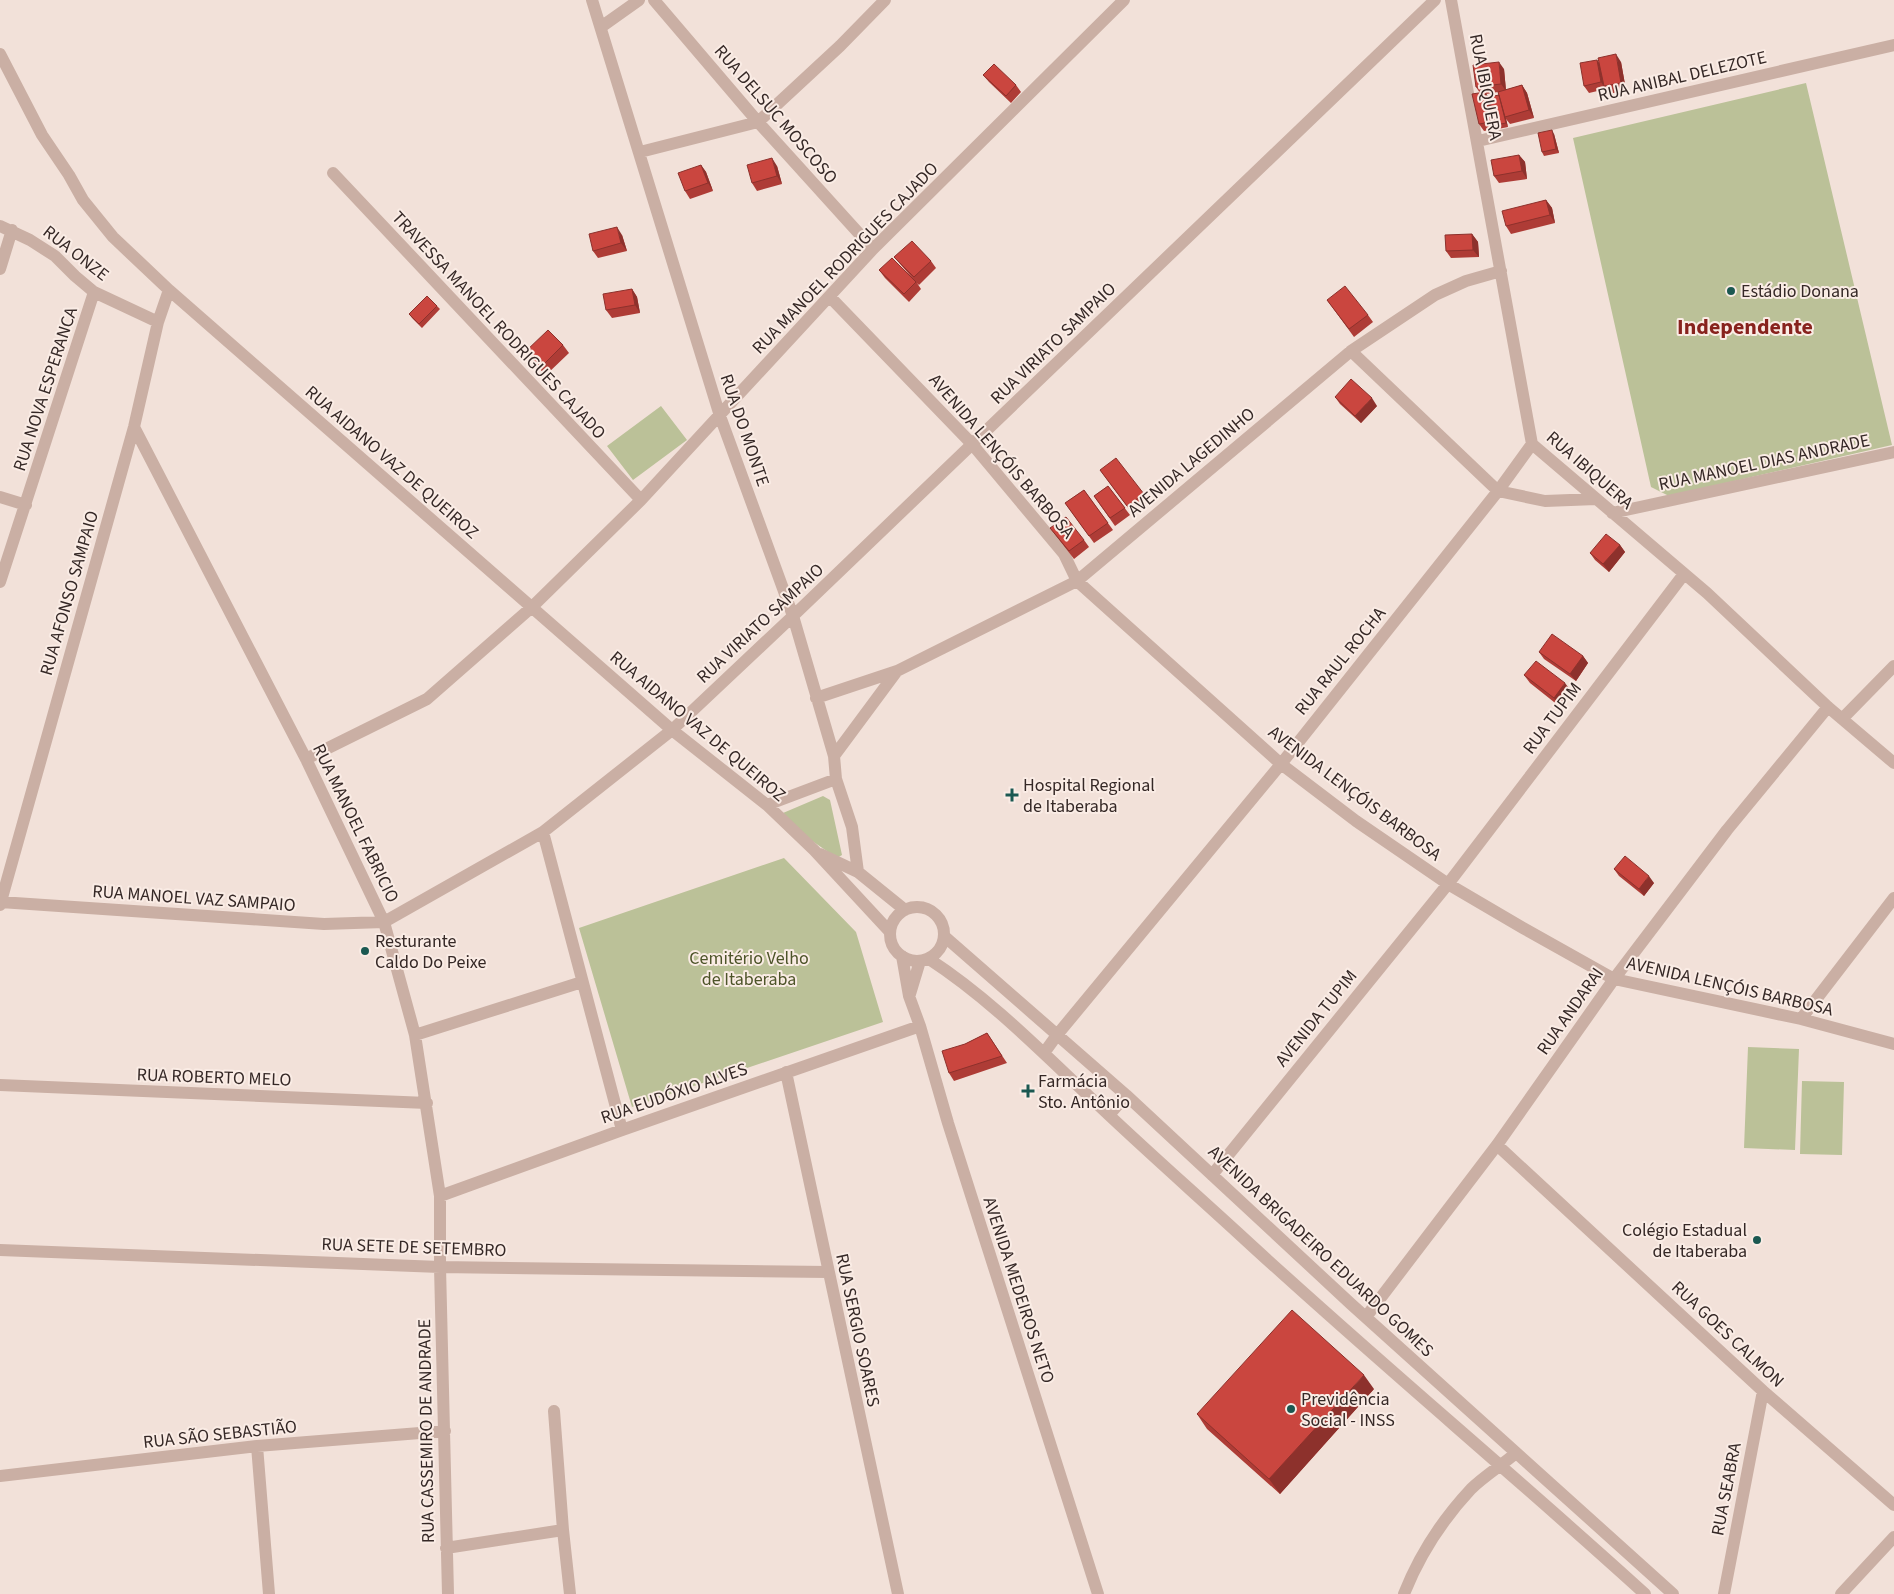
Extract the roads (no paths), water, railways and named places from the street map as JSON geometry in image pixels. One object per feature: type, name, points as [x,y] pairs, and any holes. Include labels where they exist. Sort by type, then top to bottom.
[{"type":"street","name":"RUA DO MONTE","points":[[592,0],[720,416],[793,616],[834,756],[836,779],[852,827],[858,872]]},
{"type":"street","points":[[601,27],[639,0]]},
{"type":"street","name":"RUA DELSUC MOSCOSO","points":[[654,0],[758,122],[873,249]]},
{"type":"street","points":[[640,152],[758,122],[840,46],[885,0]]},
{"type":"street","name":"RUA MANOEL RODRIGUES CAJADO","points":[[306,759],[427,699],[532,607],[641,500],[873,249],[1124,0]]},
{"type":"street","name":"RUA VIRIATO SAMPAIO","points":[[384,922],[543,832],[672,730],[1435,0]]},
{"type":"street","name":"RUA IBIQUERA","points":[[1451,0],[1532,444],[1707,593],[1828,707],[1894,763]]},
{"type":"street","name":"RUA ANIBAL DELEZOTE","points":[[1478,141],[1894,46]]},
{"type":"street","name":"RUA AIDANO VAZ DE QUEIROZ","points":[[0,54],[42,135],[83,200],[113,237],[169,290],[672,730],[766,805],[814,850],[890,932]]},
{"type":"street","name":"TRAVESSA MANOEL RODRIGUES CAJADO","points":[[333,173],[641,500]]},
{"type":"street","points":[[0,269],[6,228]]},
{"type":"street","name":"RUA ONZE","points":[[6,228],[55,256],[94,292],[158,322]]},
{"type":"street","name":"AVENIDA LAGEDINHO","points":[[816,698],[897,671],[1077,581],[1351,351],[1435,295],[1466,281],[1501,271]]},
{"type":"street","name":"RUA AFONSO SAMPAIO","points":[[0,903],[134,427],[158,322],[169,290]]},
{"type":"street","name":"RUA NOVA ESPERANCA","points":[[0,582],[5,547],[26,505],[94,292]]},
{"type":"street","name":"AVENIDA LENÇÓIS BARBOSA","points":[[830,297],[972,444],[1064,554],[1077,581],[1281,764],[1356,821],[1448,884],[1614,978],[1801,1018],[1894,1044]]},
{"type":"street","points":[[1351,351],[1498,491],[1545,501],[1596,500]]},
{"type":"street","name":"RUA MANOEL FABRICIO","points":[[134,427],[306,759],[384,922],[415,1036],[427,1104],[440,1196],[440,1266]]},
{"type":"street","name":"RUA RAUL ROCHA","points":[[1044,1053],[1056,1035],[1281,764],[1498,491],[1532,444]]},
{"type":"street","name":"RUA MANOEL DIAS ANDRADE","points":[[1612,513],[1894,452]]},
{"type":"street","points":[[0,497],[26,505]]},
{"type":"street","name":"RUA TUPIM","points":[[1448,884],[1684,574]]},
{"type":"street","points":[[1842,719],[1894,666]]},
{"type":"street","name":"AVENIDA LAGEDINHO","points":[[834,756],[897,671]]},
{"type":"street","name":"RUA ANDARAI","points":[[1366,1317],[1497,1145],[1614,978],[1727,830],[1828,707]]},
{"type":"street","points":[[766,805],[836,779]]},
{"type":"street","points":[[543,832],[622,1130]]},
{"type":"street","name":"RUA AIDANO VAZ DE QUEIROZ","points":[[814,850],[858,872],[905,910]]},
{"type":"street","name":"AVENIDA TUPIM","points":[[1212,1175],[1448,884]]},
{"type":"street","points":[[1801,1018],[1894,898]]},
{"type":"street","name":"RUA MANOEL VAZ SAMPAIO","points":[[0,903],[324,924],[384,922]]},
{"type":"street","points":[[909,996],[924,960],[939,950],[944,936],[944,927],[939,918],[924,908],[914,907],[905,910],[892,923],[890,932],[895,950],[910,960],[924,960],[952,974],[989,1005],[1044,1053],[1109,1115],[1335,1321],[1500,1467],[1557,1514],[1645,1594]]},
{"type":"street","name":"AVENIDA BRIGADEIRO EDUARDO GOMES","points":[[944,936],[1126,1095],[1351,1304],[1673,1594]]},
{"type":"street","name":"AVENIDA MEDEIROS NETO","points":[[902,956],[909,996],[920,1026],[948,1123],[1098,1594]]},
{"type":"street","points":[[415,1036],[582,982]]},
{"type":"street","points":[[989,1005],[1004,987]]},
{"type":"street","name":"RUA EUDÓXIO ALVES","points":[[440,1196],[920,1026]]},
{"type":"street","name":"RUA SERGIO SOARES","points":[[786,1072],[898,1594]]},
{"type":"street","name":"RUA ROBERTO MELO","points":[[0,1086],[427,1104]]},
{"type":"street","points":[[1109,1115],[1126,1095]]},
{"type":"street","name":"RUA GOES CALMON","points":[[1497,1145],[1763,1391],[1894,1505]]},
{"type":"street","name":"RUA SETE DE SETEMBRO","points":[[0,1250],[440,1266],[828,1272]]},
{"type":"street","name":"RUA CASSEMIRO DE ANDRADE","points":[[440,1266],[448,1594]]},
{"type":"street","points":[[1335,1321],[1351,1304]]},
{"type":"street","name":"RUA SEABRA","points":[[1724,1594],[1763,1391]]},
{"type":"street","points":[[554,1411],[570,1594]]},
{"type":"street","name":"RUA SÃO SEBASTIÃO","points":[[0,1476],[258,1446],[445,1431]]},
{"type":"street","points":[[258,1446],[269,1594]]},
{"type":"street","points":[[1404,1594],[1423,1555],[1442,1525],[1472,1488],[1516,1453]]},
{"type":"street","points":[[1557,1514],[1571,1501]]},
{"type":"street","points":[[446,1548],[563,1530]]},
{"type":"street","points":[[1841,1594],[1894,1537]]},
{"type":"street","points":[[1618,1569],[1632,1556]]},
{"type":"place","name":"Estádio Donana","points":[[1731,291]]},
{"type":"place","name":"Hospital Regional de Itaberaba","points":[[1012,795]]},
{"type":"place","name":"Resturante Caldo Do Peixe","points":[[365,951]]},
{"type":"place","name":"Farmácia Sto. Antônio","points":[[1028,1091]]},
{"type":"place","name":"Colégio Estadual de Itaberaba","points":[[1757,1240]]},
{"type":"place","name":"Previdência Social - INSS","points":[[1291,1409]]},
{"type":"district","name":"Independente","points":[[1745,326]]},
{"type":"park label","name":"Cemitério Velho de Itaberaba","points":[[749,968]]}]
